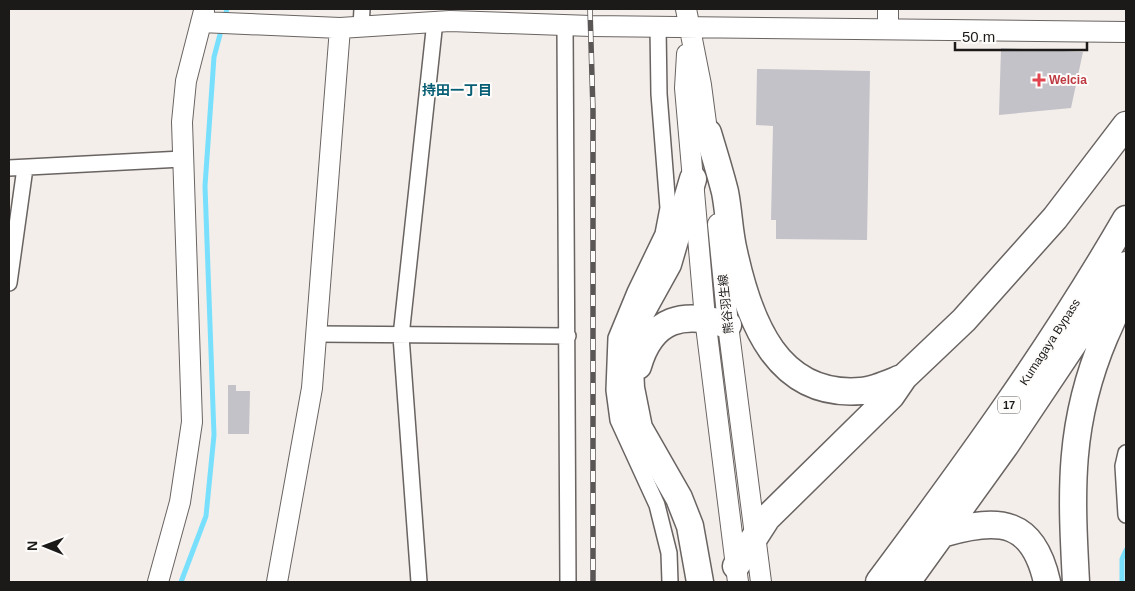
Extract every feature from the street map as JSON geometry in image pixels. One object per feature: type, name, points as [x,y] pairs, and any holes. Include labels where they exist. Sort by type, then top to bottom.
[{"type":"highway","points":[[737,574],[768,518],[891,396],[904,377],[964,320],[1055,218],[1126,125]]},
{"type":"highway","points":[[708,133],[725,193],[734,252],[756,325],[777,359],[804,382],[836,392],[863,391],[904,377]]},
{"type":"highway","points":[[693,179],[668,264],[637,320],[629,348],[631,388],[639,428],[679,498],[690,526],[700,582]]},
{"type":"highway","name":"Kumagaya Bypass","points":[[879,582],[1002,415],[1095,274],[1126,219]]},
{"type":"highway","name":"Kumagaya Bypass","points":[[908,582],[945,532],[1126,265]]},
{"type":"highway","points":[[1076,582],[1072,500],[1075,438],[1082,400],[1096,359],[1126,291]]},
{"type":"highway","points":[[631,388],[642,351],[653,332],[677,319],[717,321]]},
{"type":"highway","points":[[945,532],[971,525],[996,524],[1018,532],[1033,543],[1042,560],[1047,582]]},
{"type":"street","points":[[888,9],[888,29]]},
{"type":"street","points":[[158,582],[180,502],[192,422],[182,122],[186,81],[209,19],[340,28],[362,18],[565,26],[658,27],[687,18],[888,29],[1126,32]]},
{"type":"street","name":"熊谷羽生線","points":[[687,18],[708,133],[717,321],[737,574]]},
{"type":"street","name":"熊谷羽生線","points":[[687,18],[685,88],[693,179],[756,538],[762,582]]},
{"type":"street","points":[[418,582],[401,336],[435,22]]},
{"type":"street","points":[[565,26],[568,582]]},
{"type":"street","points":[[658,27],[659,94],[668,208],[663,234],[635,292],[616,338],[614,390],[618,420],[657,505],[669,553],[670,582]]},
{"type":"street","points":[[277,582],[312,388],[340,28]]},
{"type":"street","points":[[9,168],[182,159]]},
{"type":"street","points":[[9,283],[25,168]]},
{"type":"street","points":[[316,334],[568,336]]},
{"type":"street","points":[[1126,453],[1123,466],[1126,515]]},
{"type":"building","name":"Welcia","points":[[1001,48],[1083,52],[1071,108],[999,115]]},
{"type":"building","points":[[757,69],[870,71],[867,240],[776,239],[776,220],[771,220],[773,126],[756,125]]},
{"type":"building","points":[[228,385],[236,385],[236,391],[250,391],[249,434],[228,434]]},
{"type":"waterway","points":[[224,19],[227,9]]},
{"type":"waterway","points":[[181,582],[206,516],[214,435],[205,186],[214,57],[222,27]]},
{"type":"waterway","points":[[1122,582],[1122,559],[1126,550]]},
{"type":"railway","points":[[590,9],[593,111],[593,582]]},
{"type":"place","name":"Welcia","points":[[1039,80]]},
{"type":"district","name":"持田一丁目","points":[[457,90]]}]
